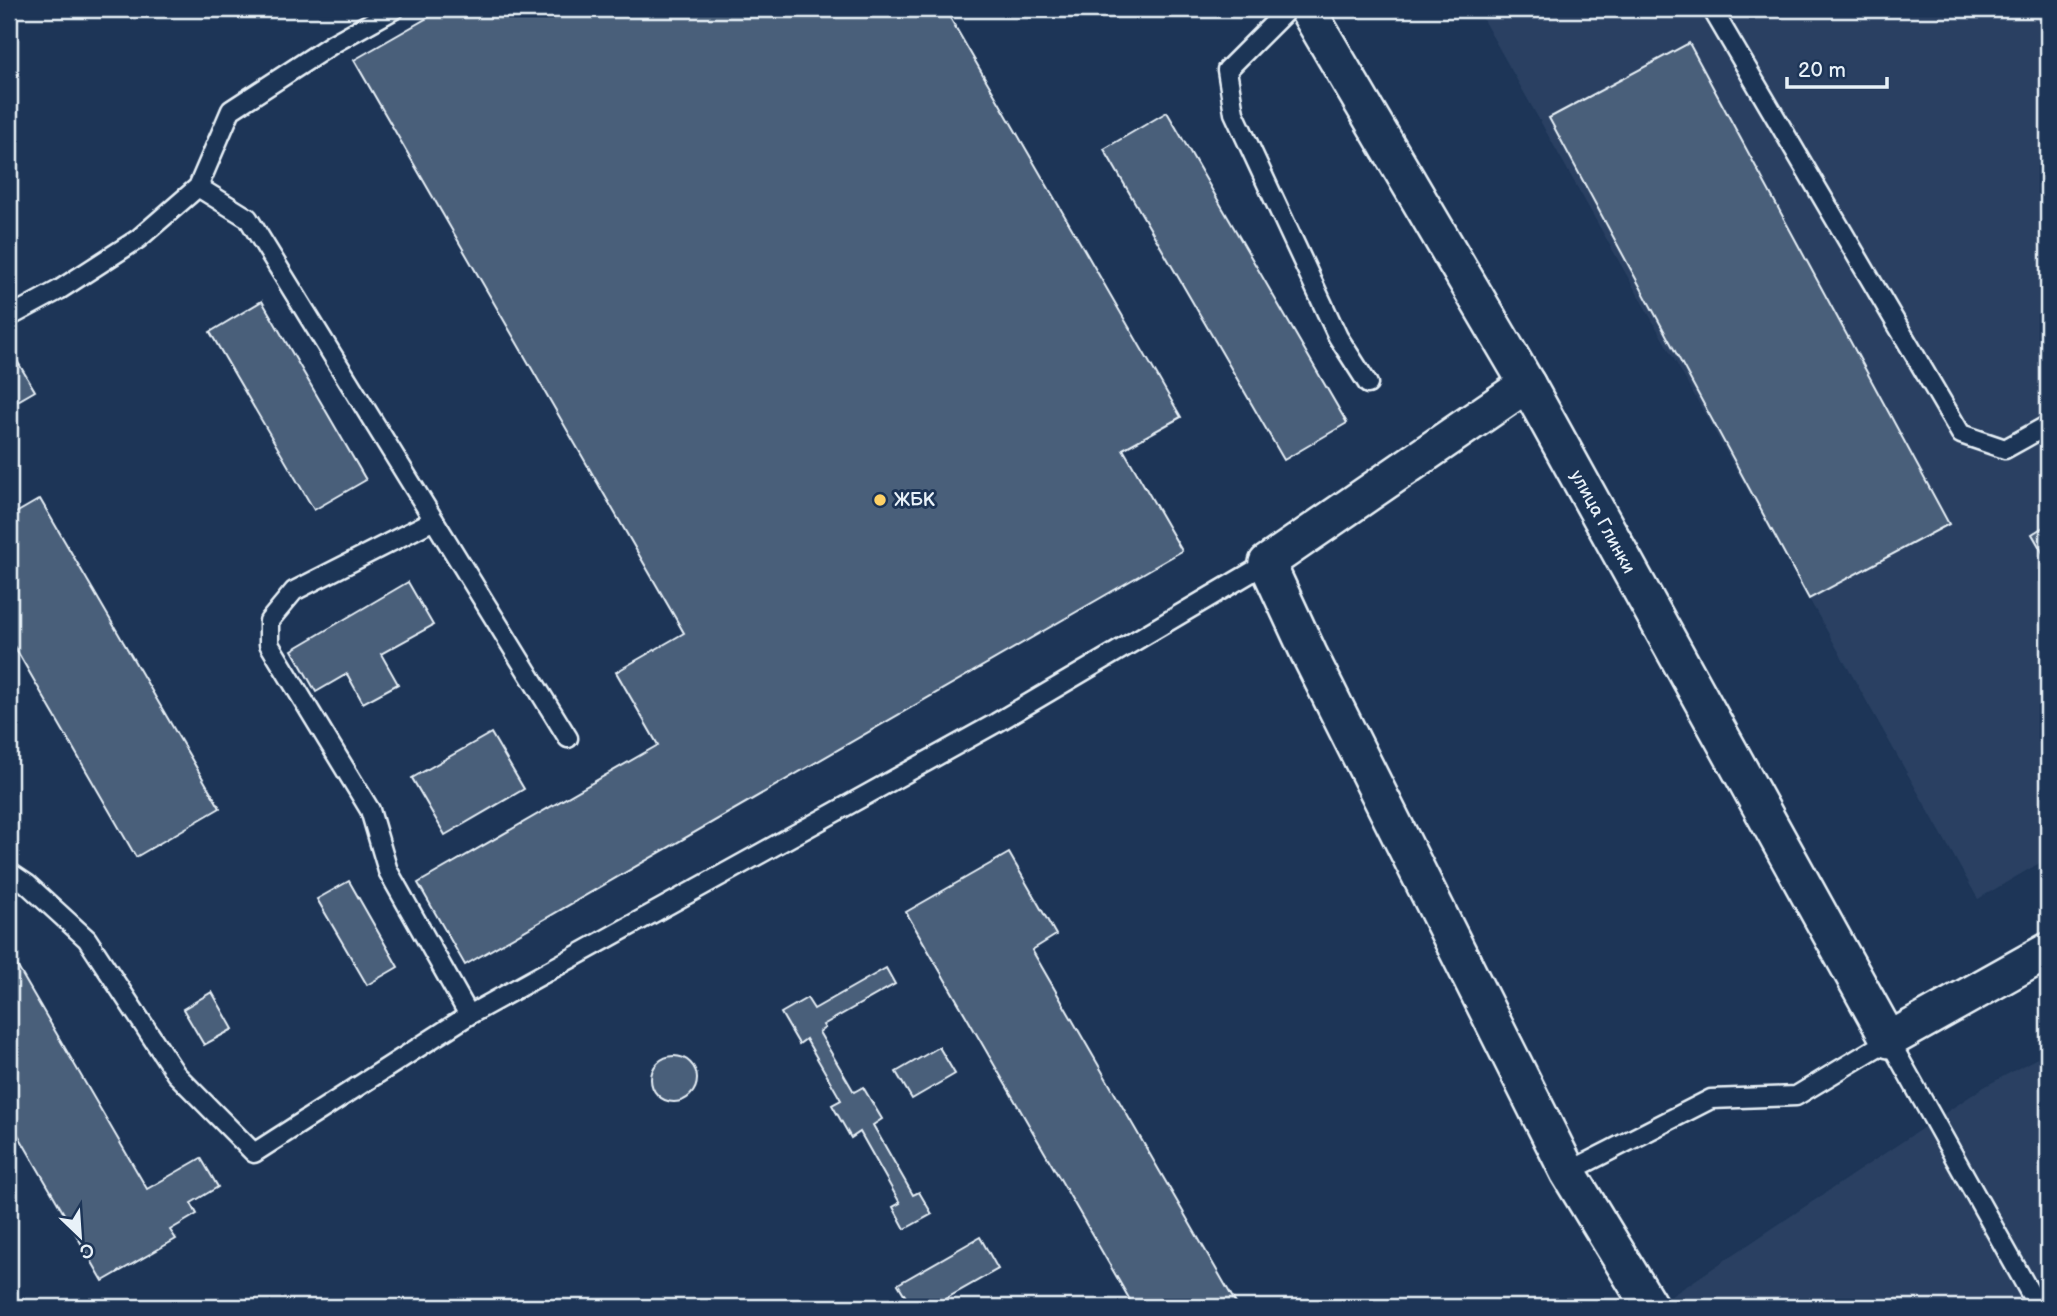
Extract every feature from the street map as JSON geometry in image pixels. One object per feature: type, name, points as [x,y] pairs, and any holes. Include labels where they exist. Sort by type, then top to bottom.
[{"type":"street","name":"улица Глинки","points":[[1307,9],[1527,384],[1889,1040]]},
{"type":"street","points":[[1527,384],[1268,563],[1309,654],[1569,1172],[1650,1307]]},
{"type":"street","points":[[1889,1040],[2048,951]]},
{"type":"lane","points":[[9,317],[59,290],[138,239],[198,187],[231,110],[334,43],[395,9]]},
{"type":"lane","points":[[1288,9],[1227,70],[1234,113],[1338,337],[1368,384]]},
{"type":"lane","points":[[1712,9],[1961,434],[2005,449],[2048,425]]},
{"type":"lane","points":[[198,187],[248,218],[568,738]]},
{"type":"lane","points":[[434,520],[294,591],[269,621],[269,644],[370,810],[388,871],[469,1016]]},
{"type":"lane","points":[[9,872],[27,884],[87,939],[176,1074],[254,1153],[469,1016],[996,723],[1268,563]]},
{"type":"lane","points":[[1569,1172],[1710,1099],[1796,1096],[1889,1040],[2038,1307]]},
{"type":"shaded area","points":[[1477,9],[2048,9],[2048,858],[1978,899]]},
{"type":"shaded area","points":[[2048,1052],[2048,1307],[1655,1307],[1984,1087]]},
{"type":"building","name":"ЖБК","points":[[443,9],[945,9],[1181,417],[1123,449],[1182,551],[465,965],[418,883],[658,745],[616,672],[684,633],[354,60]]},
{"type":"building","points":[[1689,43],[1949,524],[1809,599],[1549,118]]},
{"type":"building","points":[[1167,112],[1347,423],[1284,460],[1104,149]]},
{"type":"building","points":[[262,301],[366,480],[314,510],[210,332]]},
{"type":"building","points":[[16,359],[35,391],[9,406],[9,363]]},
{"type":"building","points":[[40,499],[220,808],[136,857],[9,637],[9,517]]},
{"type":"building","points":[[2048,524],[2048,562],[2032,534]]},
{"type":"building","points":[[408,582],[433,625],[381,654],[398,684],[363,703],[347,674],[316,692],[292,650]]},
{"type":"building","points":[[491,733],[524,789],[445,835],[412,778]]},
{"type":"building","points":[[1009,853],[1056,935],[1032,950],[1238,1307],[1134,1307],[906,912]]},
{"type":"building","points":[[349,881],[398,967],[367,985],[317,899]]},
{"type":"building","points":[[9,952],[147,1189],[201,1158],[218,1187],[191,1203],[197,1214],[170,1230],[176,1239],[103,1281],[9,1119]]},
{"type":"building","points":[[886,968],[895,984],[823,1025],[825,1028],[819,1032],[854,1092],[863,1087],[882,1119],[873,1125],[913,1195],[919,1192],[932,1214],[905,1229],[893,1207],[900,1203],[860,1132],[851,1138],[832,1105],[841,1100],[806,1039],[799,1044],[781,1013],[807,998],[814,1009]]},
{"type":"building","points":[[212,992],[233,1029],[204,1045],[183,1009]]},
{"type":"building","points":[[939,1047],[955,1074],[912,1099],[896,1072]]},
{"type":"building","points":[[674,1056],[690,1063],[697,1079],[690,1095],[674,1102],[658,1095],[651,1079],[658,1063]]},
{"type":"building","points":[[980,1237],[998,1269],[931,1307],[912,1307],[898,1284]]},
{"type":"place","name":"ЖБК","points":[[880,500]]}]
